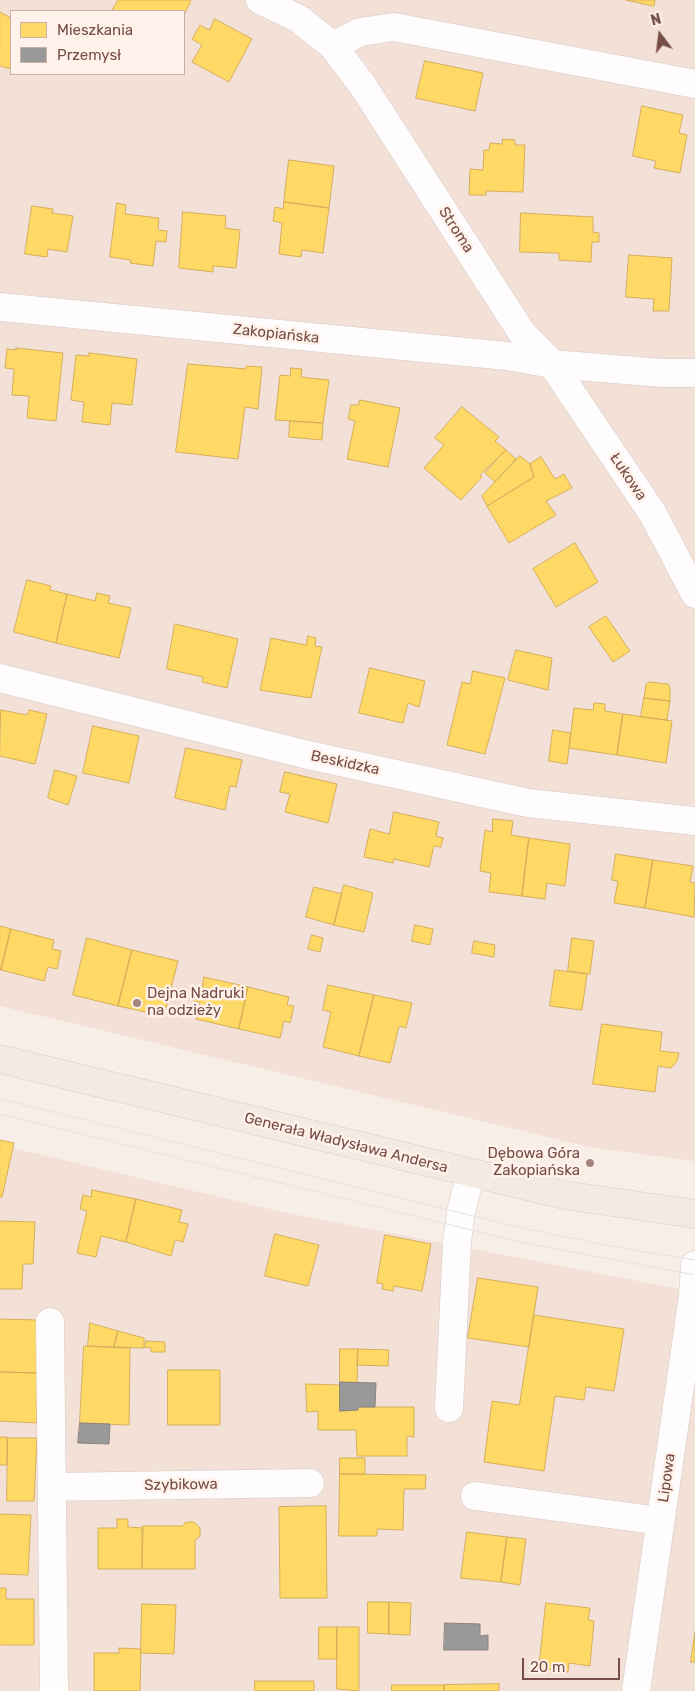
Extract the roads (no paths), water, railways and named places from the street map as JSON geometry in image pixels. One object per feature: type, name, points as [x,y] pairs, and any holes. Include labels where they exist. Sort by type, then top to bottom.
[{"type":"main road","name":"Generała Władysława Andersa","points":[[0,1060],[564,1196],[695,1214]]},
{"type":"street","name":"Stroma","points":[[260,0],[299,19],[333,46],[364,86],[522,333],[552,364]]},
{"type":"street","points":[[333,46],[360,32],[394,27],[695,84]]},
{"type":"street","name":"Zakopiańska","points":[[0,307],[507,356],[552,364]]},
{"type":"street","points":[[552,364],[663,373],[695,373]]},
{"type":"street","name":"Łukowa","points":[[552,364],[653,514],[695,594]]},
{"type":"street","name":"Beskidzka","points":[[0,678],[304,754],[528,803],[695,821]]},
{"type":"street","points":[[450,1408],[457,1242],[461,1212],[471,1173]]},
{"type":"street","name":"Lipowa","points":[[636,1691],[693,1296],[695,1265]]},
{"type":"street","points":[[50,1322],[54,1691]]},
{"type":"street","name":"Szybikowa","points":[[52,1487],[310,1483]]},
{"type":"street","points":[[475,1496],[660,1521]]},
{"type":"tram line","points":[[0,1099],[526,1229],[626,1249],[695,1260]]},
{"type":"tram line","points":[[0,1114],[520,1242],[695,1275]]},
{"type":"place","name":"Dejna Nadruki na odzieży","points":[[137,1003]]},
{"type":"place","name":"Dębowa Góra Zakopiańska","points":[[590,1163]]}]
